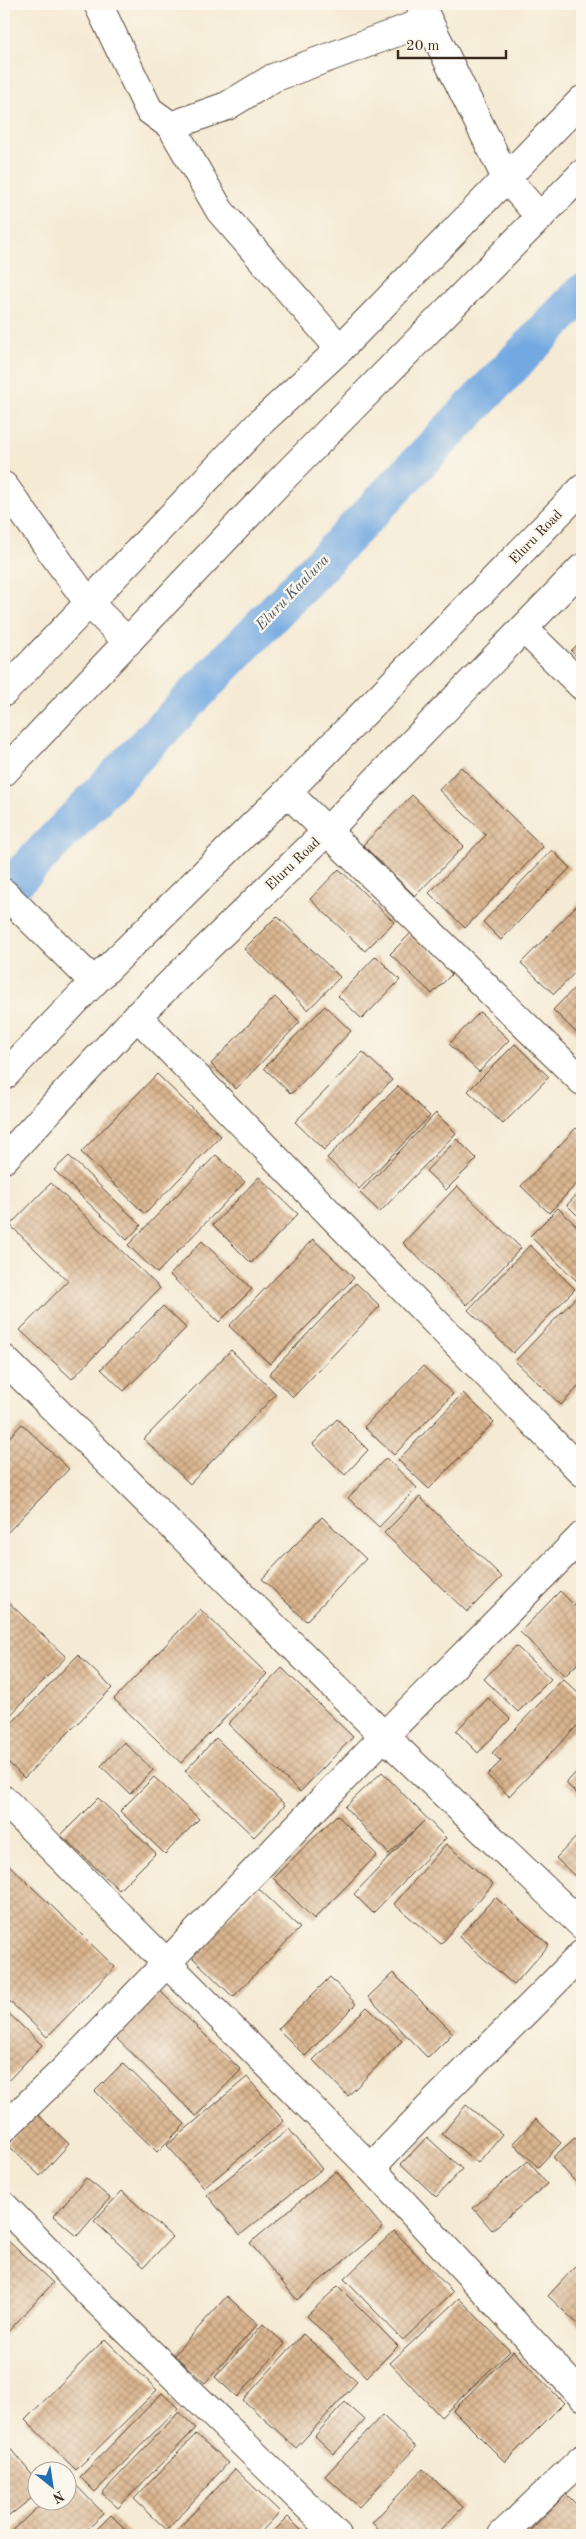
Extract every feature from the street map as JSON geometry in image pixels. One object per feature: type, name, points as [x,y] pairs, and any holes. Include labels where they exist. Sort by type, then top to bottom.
[{"type":"street","points":[[98,4],[149,110],[171,126],[220,211],[340,349]]},
{"type":"street","points":[[171,126],[227,106],[273,78],[423,12],[506,178],[540,217]]},
{"type":"street","points":[[4,692],[262,421],[340,349],[582,100]]},
{"type":"street","points":[[4,772],[280,481],[582,174]]},
{"type":"street","points":[[4,486],[88,602],[128,642]]},
{"type":"street","name":"Eluru Road","points":[[4,1076],[94,982],[287,792],[582,489]]},
{"type":"street","name":"Eluru Road","points":[[4,1159],[137,1016],[326,832],[582,568]]},
{"type":"street","points":[[524,628],[582,686]]},
{"type":"street","points":[[287,792],[582,1081]]},
{"type":"street","points":[[4,894],[94,982]]},
{"type":"street","points":[[137,1016],[582,1472]]},
{"type":"street","points":[[4,1358],[384,1736],[582,1925]]},
{"type":"street","points":[[4,2128],[67,2067],[384,1736],[582,1536]]},
{"type":"street","points":[[4,1800],[371,2168],[582,2396]]},
{"type":"street","points":[[371,2168],[425,2110],[510,2030],[582,1954]]},
{"type":"street","points":[[4,2206],[90,2294],[337,2535]]},
{"type":"street","points":[[502,2535],[582,2459]]},
{"type":"building","points":[[582,640],[582,662],[571,651]]},
{"type":"building","points":[[461,767],[543,847],[465,928],[429,893],[486,835],[439,790]]},
{"type":"building","points":[[412,795],[464,846],[415,896],[363,845]]},
{"type":"building","points":[[552,850],[570,868],[501,940],[483,922]]},
{"type":"building","points":[[339,869],[394,922],[365,951],[310,899]]},
{"type":"building","points":[[582,900],[582,965],[554,994],[521,963]]},
{"type":"building","points":[[277,916],[340,977],[308,1010],[244,949]]},
{"type":"building","points":[[411,933],[453,973],[432,994],[390,954]]},
{"type":"building","points":[[376,956],[400,980],[362,1019],[338,996]]},
{"type":"building","points":[[582,980],[582,1038],[553,1010]]},
{"type":"building","points":[[275,997],[300,1022],[236,1089],[211,1064]]},
{"type":"building","points":[[325,1006],[351,1031],[291,1094],[264,1068]]},
{"type":"building","points":[[480,1012],[509,1040],[479,1072],[449,1044]]},
{"type":"building","points":[[515,1044],[549,1077],[503,1124],[468,1091]]},
{"type":"building","points":[[363,1052],[392,1080],[324,1150],[295,1122]]},
{"type":"building","points":[[157,1074],[221,1136],[145,1214],[81,1152]]},
{"type":"building","points":[[398,1086],[430,1116],[359,1189],[327,1158]]},
{"type":"building","points":[[436,1113],[456,1133],[380,1212],[360,1193]]},
{"type":"building","points":[[576,1128],[582,1133],[582,1178],[549,1213],[521,1186]]},
{"type":"building","points":[[457,1139],[477,1159],[446,1190],[426,1171]]},
{"type":"building","points":[[216,1155],[245,1182],[157,1273],[128,1245]]},
{"type":"building","points":[[69,1156],[141,1225],[127,1240],[54,1170]]},
{"type":"building","points":[[259,1177],[298,1214],[251,1263],[213,1225]]},
{"type":"building","points":[[51,1183],[160,1288],[72,1379],[20,1330],[68,1281],[10,1225]]},
{"type":"building","points":[[457,1186],[521,1248],[467,1305],[403,1243]]},
{"type":"building","points":[[582,1189],[582,1220],[567,1205]]},
{"type":"building","points":[[558,1208],[582,1231],[581,1285],[530,1236]]},
{"type":"building","points":[[313,1239],[354,1278],[270,1364],[229,1326]]},
{"type":"building","points":[[202,1241],[252,1289],[219,1322],[170,1275]]},
{"type":"building","points":[[530,1245],[575,1289],[513,1353],[468,1310]]},
{"type":"building","points":[[356,1283],[380,1306],[293,1397],[269,1374]]},
{"type":"building","points":[[582,1291],[582,1383],[561,1405],[515,1361]]},
{"type":"building","points":[[163,1306],[186,1328],[124,1391],[101,1369]]},
{"type":"building","points":[[231,1350],[276,1394],[190,1484],[144,1439]]},
{"type":"building","points":[[423,1366],[453,1394],[394,1455],[364,1427]]},
{"type":"building","points":[[463,1393],[494,1422],[429,1489],[398,1460]]},
{"type":"building","points":[[337,1419],[368,1450],[345,1475],[313,1444]]},
{"type":"building","points":[[22,1424],[69,1469],[4,1536],[4,1443]]},
{"type":"building","points":[[386,1458],[417,1488],[379,1527],[348,1498]]},
{"type":"building","points":[[420,1497],[502,1577],[467,1612],[384,1533]]},
{"type":"building","points":[[322,1517],[366,1559],[306,1621],[262,1579]]},
{"type":"building","points":[[560,1591],[582,1613],[582,1667],[578,1663],[565,1676],[520,1632]]},
{"type":"building","points":[[4,1598],[66,1657],[4,1722]]},
{"type":"building","points":[[200,1609],[267,1674],[181,1763],[114,1699]]},
{"type":"building","points":[[516,1646],[551,1679],[518,1712],[484,1679]]},
{"type":"building","points":[[78,1655],[112,1688],[24,1778],[4,1758],[4,1731]]},
{"type":"building","points":[[282,1668],[353,1737],[300,1792],[228,1724]]},
{"type":"building","points":[[563,1679],[582,1697],[582,1721],[509,1796],[487,1775],[501,1761],[492,1753]]},
{"type":"building","points":[[488,1698],[510,1719],[478,1753],[456,1731]]},
{"type":"building","points":[[216,1738],[285,1805],[254,1837],[185,1771]]},
{"type":"building","points":[[124,1742],[153,1770],[130,1794],[101,1766]]},
{"type":"building","points":[[582,1766],[582,1799],[566,1783]]},
{"type":"building","points":[[382,1772],[446,1838],[373,1913],[354,1894],[424,1821],[389,1854],[345,1807]]},
{"type":"building","points":[[154,1777],[199,1819],[165,1854],[120,1811]]},
{"type":"building","points":[[98,1798],[156,1853],[119,1890],[61,1835]]},
{"type":"building","points":[[337,1815],[377,1855],[314,1919],[273,1878]]},
{"type":"building","points":[[582,1831],[582,1883],[556,1858]]},
{"type":"building","points":[[446,1844],[493,1884],[441,1944],[394,1904]]},
{"type":"building","points":[[4,1860],[115,1967],[47,2037],[4,1996]]},
{"type":"building","points":[[258,1888],[300,1928],[233,1997],[191,1956]]},
{"type":"building","points":[[495,1897],[549,1945],[514,1985],[459,1937]]},
{"type":"building","points":[[393,1973],[453,2033],[428,2058],[368,1997]]},
{"type":"building","points":[[330,1977],[356,2004],[305,2056],[278,2029]]},
{"type":"building","points":[[158,1989],[241,2070],[196,2116],[113,2035]]},
{"type":"building","points":[[367,2007],[402,2041],[348,2096],[313,2060]]},
{"type":"building","points":[[4,2009],[42,2045],[4,2085]]},
{"type":"building","points":[[123,2063],[185,2124],[157,2152],[95,2091]]},
{"type":"building","points":[[247,2077],[284,2121],[204,2188],[167,2145]]},
{"type":"building","points":[[466,2105],[502,2134],[478,2163],[442,2134]]},
{"type":"building","points":[[36,2113],[69,2144],[40,2176],[7,2144]]},
{"type":"building","points":[[536,2119],[561,2143],[538,2167],[513,2143]]},
{"type":"building","points":[[289,2129],[322,2169],[240,2235],[207,2195]]},
{"type":"building","points":[[427,2137],[462,2169],[436,2197],[401,2164]]},
{"type":"building","points":[[575,2138],[582,2146],[582,2185],[580,2187],[553,2157]]},
{"type":"building","points":[[528,2161],[547,2184],[492,2230],[473,2208]]},
{"type":"building","points":[[336,2171],[383,2228],[297,2300],[250,2243]]},
{"type":"building","points":[[86,2178],[110,2198],[77,2236],[54,2216]]},
{"type":"building","points":[[122,2191],[172,2237],[144,2267],[94,2221]]},
{"type":"building","points":[[394,2231],[453,2292],[403,2340],[344,2279]]},
{"type":"building","points":[[4,2237],[53,2283],[4,2336]]},
{"type":"building","points":[[582,2259],[582,2328],[548,2296]]},
{"type":"building","points":[[338,2286],[398,2346],[367,2377],[307,2316]]},
{"type":"building","points":[[227,2296],[258,2324],[205,2383],[174,2355]]},
{"type":"building","points":[[459,2298],[510,2351],[441,2417],[390,2363]]},
{"type":"building","points":[[263,2324],[285,2344],[237,2397],[215,2377]]},
{"type":"building","points":[[303,2334],[357,2382],[296,2448],[243,2400]]},
{"type":"building","points":[[105,2339],[157,2390],[78,2468],[78,2462],[68,2462],[25,2420]]},
{"type":"building","points":[[513,2351],[564,2403],[505,2462],[453,2410]]},
{"type":"building","points":[[162,2393],[178,2408],[95,2492],[80,2477]]},
{"type":"building","points":[[345,2402],[365,2420],[334,2454],[315,2436]]},
{"type":"building","points":[[179,2412],[196,2428],[118,2508],[102,2493]]},
{"type":"building","points":[[382,2415],[416,2447],[359,2507],[325,2476]]},
{"type":"building","points":[[196,2434],[228,2463],[167,2530],[134,2499]]},
{"type":"building","points":[[8,2446],[28,2470],[28,2501],[4,2520],[4,2449]]},
{"type":"building","points":[[235,2469],[280,2512],[258,2535],[172,2535]]},
{"type":"building","points":[[423,2469],[463,2507],[436,2535],[386,2535],[372,2523]]},
{"type":"building","points":[[78,2487],[104,2514],[81,2535],[8,2535],[32,2512],[78,2512]]},
{"type":"building","points":[[566,2494],[582,2510],[582,2535],[526,2535]]},
{"type":"building","points":[[111,2515],[131,2535],[91,2535]]},
{"type":"building","points":[[288,2517],[306,2535],[270,2535]]},
{"type":"waterway","name":"Eluru Kaaluva","points":[[4,893],[582,293]]}]
